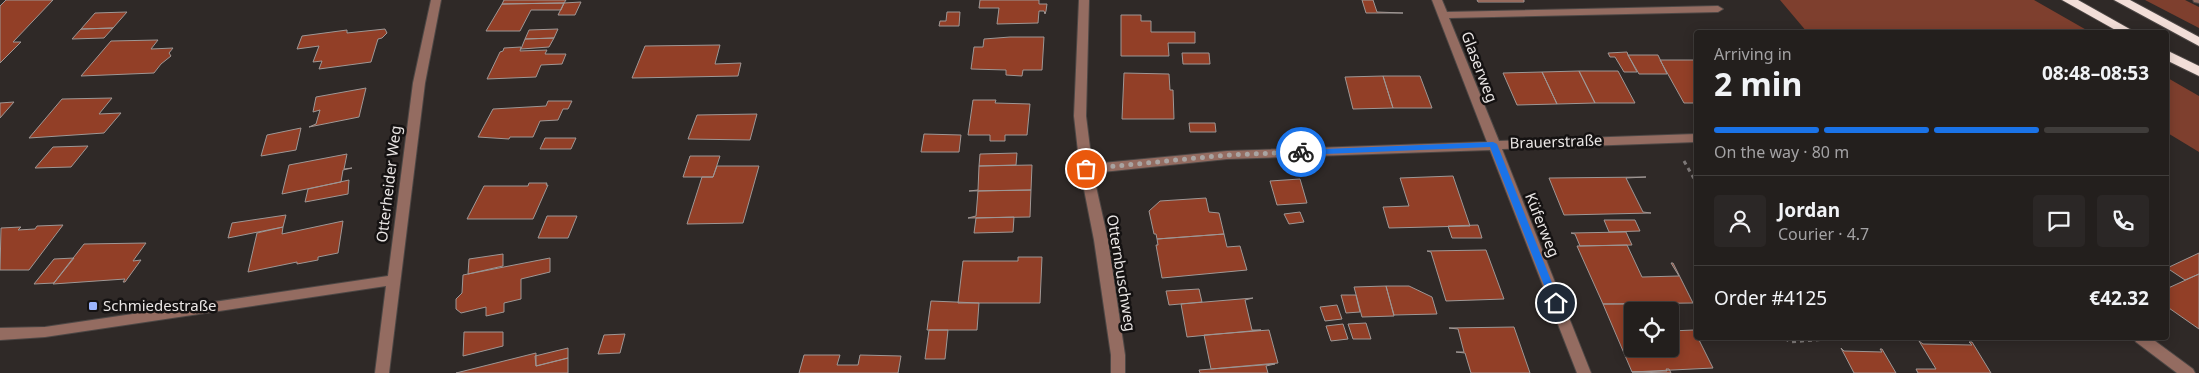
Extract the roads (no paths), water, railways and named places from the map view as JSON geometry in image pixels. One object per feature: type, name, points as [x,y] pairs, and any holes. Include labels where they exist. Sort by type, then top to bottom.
[{"type":"highway","points":[[2068,0],[2124,30]]},
{"type":"highway","points":[[2120,0],[2199,42]]},
{"type":"highway","points":[[2169,56],[2199,72]]},
{"type":"street","name":"Otterheider Weg","points":[[382,373],[418,83],[436,0]]},
{"type":"street","name":"Otternbuschweg","points":[[1084,0],[1080,116],[1086,169],[1101,240],[1118,355],[1118,373]]},
{"type":"street","name":"Glaserweg","points":[[1438,0],[1493,144]]},
{"type":"street","points":[[1443,15],[1718,9]]},
{"type":"street","name":"Brauerstraße","points":[[1086,169],[1227,155],[1694,138]]},
{"type":"street","name":"Küferweg","points":[[1493,144],[1584,373]]},
{"type":"street","points":[[0,334],[45,332],[307,295],[394,280]]},
{"type":"street","points":[[2144,340],[2188,373]]},
{"type":"place","name":"Schmiedestraße","points":[[93,306]]}]
